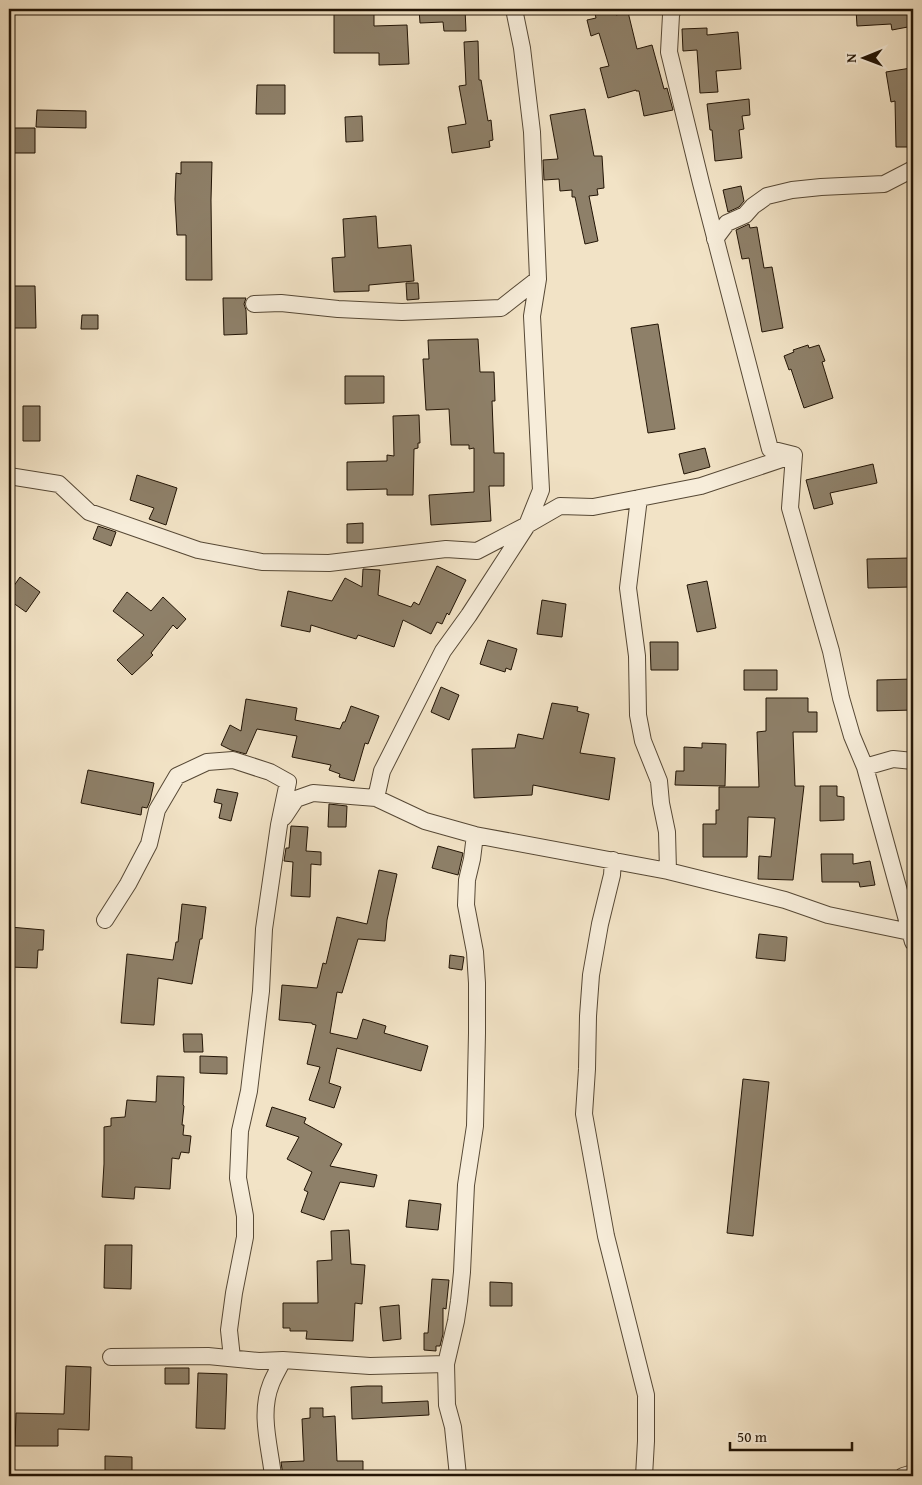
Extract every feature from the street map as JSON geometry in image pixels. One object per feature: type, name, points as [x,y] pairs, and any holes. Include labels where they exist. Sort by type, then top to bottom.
[{"type":"street","points":[[376,798],[382,771],[443,651],[528,525],[541,490],[532,316],[538,279],[532,132],[522,48],[514,9]]},
{"type":"street","points":[[671,11],[668,52],[770,448],[794,455]]},
{"type":"street","points":[[715,240],[727,223],[745,215],[752,206],[768,196],[792,190],[884,184],[913,169]]},
{"type":"street","points":[[254,304],[281,303],[338,309],[402,312],[501,308],[538,279]]},
{"type":"street","points":[[9,476],[59,484],[89,512],[198,550],[262,562],[329,563],[446,549],[477,551],[560,506],[593,507],[701,486],[794,455]]},
{"type":"street","points":[[794,455],[790,508],[831,651],[846,717],[865,767],[912,937]]},
{"type":"street","points":[[638,498],[628,588],[637,656],[638,715],[643,741],[659,781],[666,832],[668,871]]},
{"type":"street","points":[[865,767],[893,759],[913,761]]},
{"type":"street","points":[[105,920],[128,884],[149,844],[157,810],[177,776],[207,762],[233,760],[270,772],[288,782],[279,825],[264,929],[261,991],[249,1091],[240,1131],[238,1178],[246,1216],[245,1237],[229,1330],[232,1358]]},
{"type":"street","points":[[279,825],[296,799],[313,793],[376,798],[426,821],[475,835],[668,871],[785,900],[828,915],[912,937]]},
{"type":"street","points":[[458,1476],[453,1427],[447,1405],[446,1364],[459,1301],[466,1185],[472,1156],[475,1119],[478,1033],[477,983],[475,952],[466,905],[467,880],[475,835]]},
{"type":"street","points":[[613,860],[612,875],[600,924],[592,975],[588,1016],[588,1069],[584,1114],[606,1236],[646,1395],[644,1476]]},
{"type":"street","points":[[111,1357],[232,1358],[259,1362],[283,1360],[370,1366],[446,1364]]},
{"type":"street","points":[[273,1476],[266,1430],[267,1397],[271,1383],[283,1360]]},
{"type":"street","points":[[902,1476],[913,1473]]},
{"type":"building","points":[[334,9],[374,9],[374,26],[407,25],[409,64],[379,65],[379,53],[334,53]]},
{"type":"building","points":[[419,9],[465,9],[466,31],[444,31],[443,22],[420,23]]},
{"type":"building","points":[[594,9],[614,9],[616,15],[628,12],[637,49],[652,45],[664,89],[667,88],[673,110],[644,116],[639,91],[636,90],[608,98],[600,68],[609,66],[599,33],[591,36],[587,20],[596,18]]},
{"type":"building","points":[[856,9],[913,9],[913,26],[892,30],[891,24],[857,26]]},
{"type":"building","points":[[707,28],[707,35],[738,32],[741,69],[716,71],[718,92],[700,93],[697,50],[683,51],[682,29]]},
{"type":"building","points":[[478,41],[479,80],[481,80],[488,121],[491,120],[493,140],[489,141],[490,147],[452,153],[448,127],[466,124],[459,86],[466,85],[464,42]]},
{"type":"building","points":[[911,68],[913,86],[913,147],[896,147],[895,101],[891,102],[886,72]]},
{"type":"building","points":[[257,85],[285,85],[285,114],[256,114]]},
{"type":"building","points":[[749,99],[750,115],[742,116],[744,129],[739,130],[742,158],[715,161],[707,104]]},
{"type":"building","points":[[585,109],[594,156],[602,156],[604,188],[597,189],[598,195],[589,196],[598,241],[585,244],[575,197],[572,197],[572,190],[560,191],[559,179],[544,180],[543,160],[558,159],[550,115]]},
{"type":"building","points":[[37,110],[86,111],[86,128],[36,127]]},
{"type":"building","points":[[362,116],[363,141],[346,142],[345,117]]},
{"type":"building","points":[[13,128],[35,128],[35,153],[13,153]]},
{"type":"building","points":[[181,162],[212,162],[212,280],[186,280],[186,235],[177,235],[175,199],[176,173],[181,174]]},
{"type":"building","points":[[741,186],[744,201],[739,207],[728,212],[723,190]]},
{"type":"building","points":[[376,216],[378,248],[411,245],[414,281],[369,285],[369,291],[334,292],[332,258],[345,257],[343,219]]},
{"type":"building","points":[[749,224],[750,228],[757,227],[764,268],[772,267],[783,328],[762,332],[749,258],[742,259],[736,230]]},
{"type":"building","points":[[406,283],[418,283],[419,299],[407,300]]},
{"type":"building","points":[[14,286],[35,286],[36,328],[10,328],[9,303],[14,303]]},
{"type":"building","points":[[223,298],[246,298],[244,304],[247,334],[224,335]]},
{"type":"building","points":[[82,315],[98,315],[98,329],[81,329]]},
{"type":"building","points":[[658,324],[675,429],[648,433],[631,328]]},
{"type":"building","points":[[478,339],[480,372],[494,372],[495,401],[492,401],[494,453],[504,453],[504,486],[489,486],[491,521],[431,525],[429,495],[474,492],[474,448],[469,449],[469,445],[451,445],[449,409],[426,410],[423,359],[429,359],[428,340]]},
{"type":"building","points":[[808,345],[809,348],[819,345],[825,361],[822,362],[833,398],[804,408],[791,369],[789,370],[784,356],[794,352],[793,350]]},
{"type":"building","points":[[345,376],[384,376],[384,403],[345,404]]},
{"type":"building","points":[[23,406],[40,406],[40,441],[23,441]]},
{"type":"building","points":[[419,415],[420,443],[418,443],[418,448],[414,449],[413,495],[387,495],[387,489],[347,490],[347,462],[387,461],[387,455],[394,456],[393,416]]},
{"type":"building","points":[[705,448],[710,467],[684,474],[679,454]]},
{"type":"building","points":[[873,464],[877,483],[830,493],[833,504],[814,509],[806,480]]},
{"type":"building","points":[[137,475],[177,488],[166,525],[149,519],[154,508],[130,500]]},
{"type":"building","points":[[363,523],[363,543],[347,543],[347,524]]},
{"type":"building","points":[[98,526],[116,532],[111,546],[93,539]]},
{"type":"building","points":[[910,558],[911,587],[868,588],[867,559]]},
{"type":"building","points":[[437,566],[466,580],[449,615],[447,613],[442,624],[437,622],[431,634],[403,620],[394,647],[358,635],[356,639],[311,625],[310,632],[281,626],[288,591],[332,601],[345,578],[362,587],[363,569],[380,570],[378,595],[411,607],[414,602],[419,605]]},
{"type":"building","points":[[20,577],[40,592],[26,612],[9,600],[9,593]]},
{"type":"building","points":[[707,581],[716,628],[697,632],[687,585]]},
{"type":"building","points":[[127,592],[151,611],[163,597],[186,619],[177,629],[173,625],[151,653],[153,655],[132,675],[117,660],[144,635],[113,611]]},
{"type":"building","points":[[542,600],[566,604],[562,637],[537,634]]},
{"type":"building","points":[[488,640],[517,649],[511,670],[506,668],[505,672],[480,664]]},
{"type":"building","points":[[650,642],[678,642],[678,670],[651,670]]},
{"type":"building","points":[[744,670],[777,670],[777,690],[744,690]]},
{"type":"building","points":[[913,679],[913,710],[877,711],[877,680]]},
{"type":"building","points":[[441,687],[459,695],[449,720],[431,712]]},
{"type":"building","points":[[766,698],[808,698],[808,712],[817,712],[817,732],[793,732],[795,786],[804,786],[793,880],[758,879],[759,856],[771,857],[775,818],[748,817],[747,857],[703,857],[703,824],[716,824],[716,810],[719,810],[719,787],[759,787],[757,732],[766,731]]},
{"type":"building","points":[[246,699],[297,708],[295,720],[340,729],[351,706],[379,716],[368,744],[365,743],[354,781],[339,777],[340,774],[329,770],[331,765],[292,757],[297,736],[257,729],[246,754],[221,745],[230,725],[241,731]]},
{"type":"building","points":[[552,703],[578,707],[577,711],[589,714],[580,753],[615,758],[609,800],[533,785],[532,795],[474,798],[472,749],[515,748],[518,734],[543,739]]},
{"type":"building","points":[[702,743],[726,744],[725,786],[675,785],[676,771],[684,771],[684,747],[702,748]]},
{"type":"building","points":[[88,770],[154,783],[147,808],[142,807],[141,815],[81,803]]},
{"type":"building","points":[[820,786],[837,786],[837,796],[844,797],[844,820],[820,821]]},
{"type":"building","points":[[217,789],[238,793],[231,821],[219,818],[222,804],[214,802]]},
{"type":"building","points":[[329,804],[347,806],[346,827],[328,827]]},
{"type":"building","points":[[291,826],[308,827],[306,851],[321,852],[321,865],[311,864],[310,897],[291,896],[293,862],[284,861],[286,848],[289,848]]},
{"type":"building","points":[[438,846],[463,853],[458,875],[432,868]]},
{"type":"building","points":[[821,854],[853,854],[853,864],[870,861],[875,885],[860,887],[859,882],[822,882]]},
{"type":"building","points":[[379,870],[397,874],[387,920],[385,941],[358,939],[342,993],[337,992],[330,1033],[357,1039],[363,1019],[386,1026],[384,1033],[428,1046],[421,1071],[337,1048],[329,1083],[341,1087],[334,1108],[309,1100],[320,1067],[307,1064],[316,1025],[279,1020],[282,985],[317,988],[323,963],[326,964],[337,917],[367,924]]},
{"type":"building","points":[[182,904],[206,907],[202,939],[200,939],[192,984],[158,978],[154,1025],[121,1023],[127,954],[173,960],[176,942],[178,942]]},
{"type":"building","points":[[10,927],[44,930],[43,950],[38,950],[37,968],[9,967]]},
{"type":"building","points":[[759,934],[787,937],[785,961],[756,958]]},
{"type":"building","points":[[450,955],[464,957],[462,970],[449,968]]},
{"type":"building","points":[[183,1034],[202,1034],[203,1052],[184,1052]]},
{"type":"building","points":[[200,1056],[227,1057],[227,1074],[200,1073]]},
{"type":"building","points":[[157,1076],[184,1077],[182,1125],[184,1125],[183,1135],[191,1136],[189,1153],[181,1152],[179,1159],[172,1158],[170,1189],[135,1187],[134,1199],[102,1197],[104,1127],[111,1126],[111,1118],[125,1117],[127,1100],[156,1102]]},
{"type":"building","points":[[743,1079],[769,1082],[753,1236],[727,1233]]},
{"type":"building","points":[[272,1107],[306,1118],[304,1123],[342,1144],[330,1166],[377,1175],[374,1187],[340,1182],[324,1220],[301,1212],[308,1192],[304,1190],[312,1172],[287,1159],[299,1137],[266,1126]]},
{"type":"building","points":[[409,1200],[441,1204],[438,1230],[406,1227]]},
{"type":"building","points":[[349,1230],[351,1264],[365,1265],[362,1304],[355,1303],[353,1341],[306,1339],[307,1331],[290,1331],[290,1328],[283,1328],[283,1303],[318,1303],[317,1261],[332,1260],[331,1231]]},
{"type":"building","points":[[105,1245],[132,1245],[131,1289],[104,1288]]},
{"type":"building","points":[[432,1279],[449,1280],[446,1309],[443,1308],[443,1334],[440,1346],[436,1346],[436,1351],[424,1350],[424,1333],[428,1333]]},
{"type":"building","points":[[490,1282],[512,1283],[512,1306],[490,1306]]},
{"type":"building","points":[[399,1305],[401,1339],[383,1341],[380,1307]]},
{"type":"building","points":[[66,1366],[91,1367],[89,1430],[58,1429],[58,1446],[15,1446],[16,1413],[64,1414]]},
{"type":"building","points":[[165,1368],[189,1368],[189,1384],[165,1384]]},
{"type":"building","points":[[198,1373],[227,1374],[225,1429],[196,1428]]},
{"type":"building","points":[[382,1386],[382,1403],[428,1401],[429,1415],[352,1419],[351,1387]]},
{"type":"building","points":[[310,1408],[323,1408],[323,1417],[335,1416],[337,1461],[363,1461],[363,1476],[283,1476],[281,1462],[304,1461],[302,1419],[310,1418]]},
{"type":"building","points":[[105,1456],[132,1457],[132,1476],[105,1476]]}]
